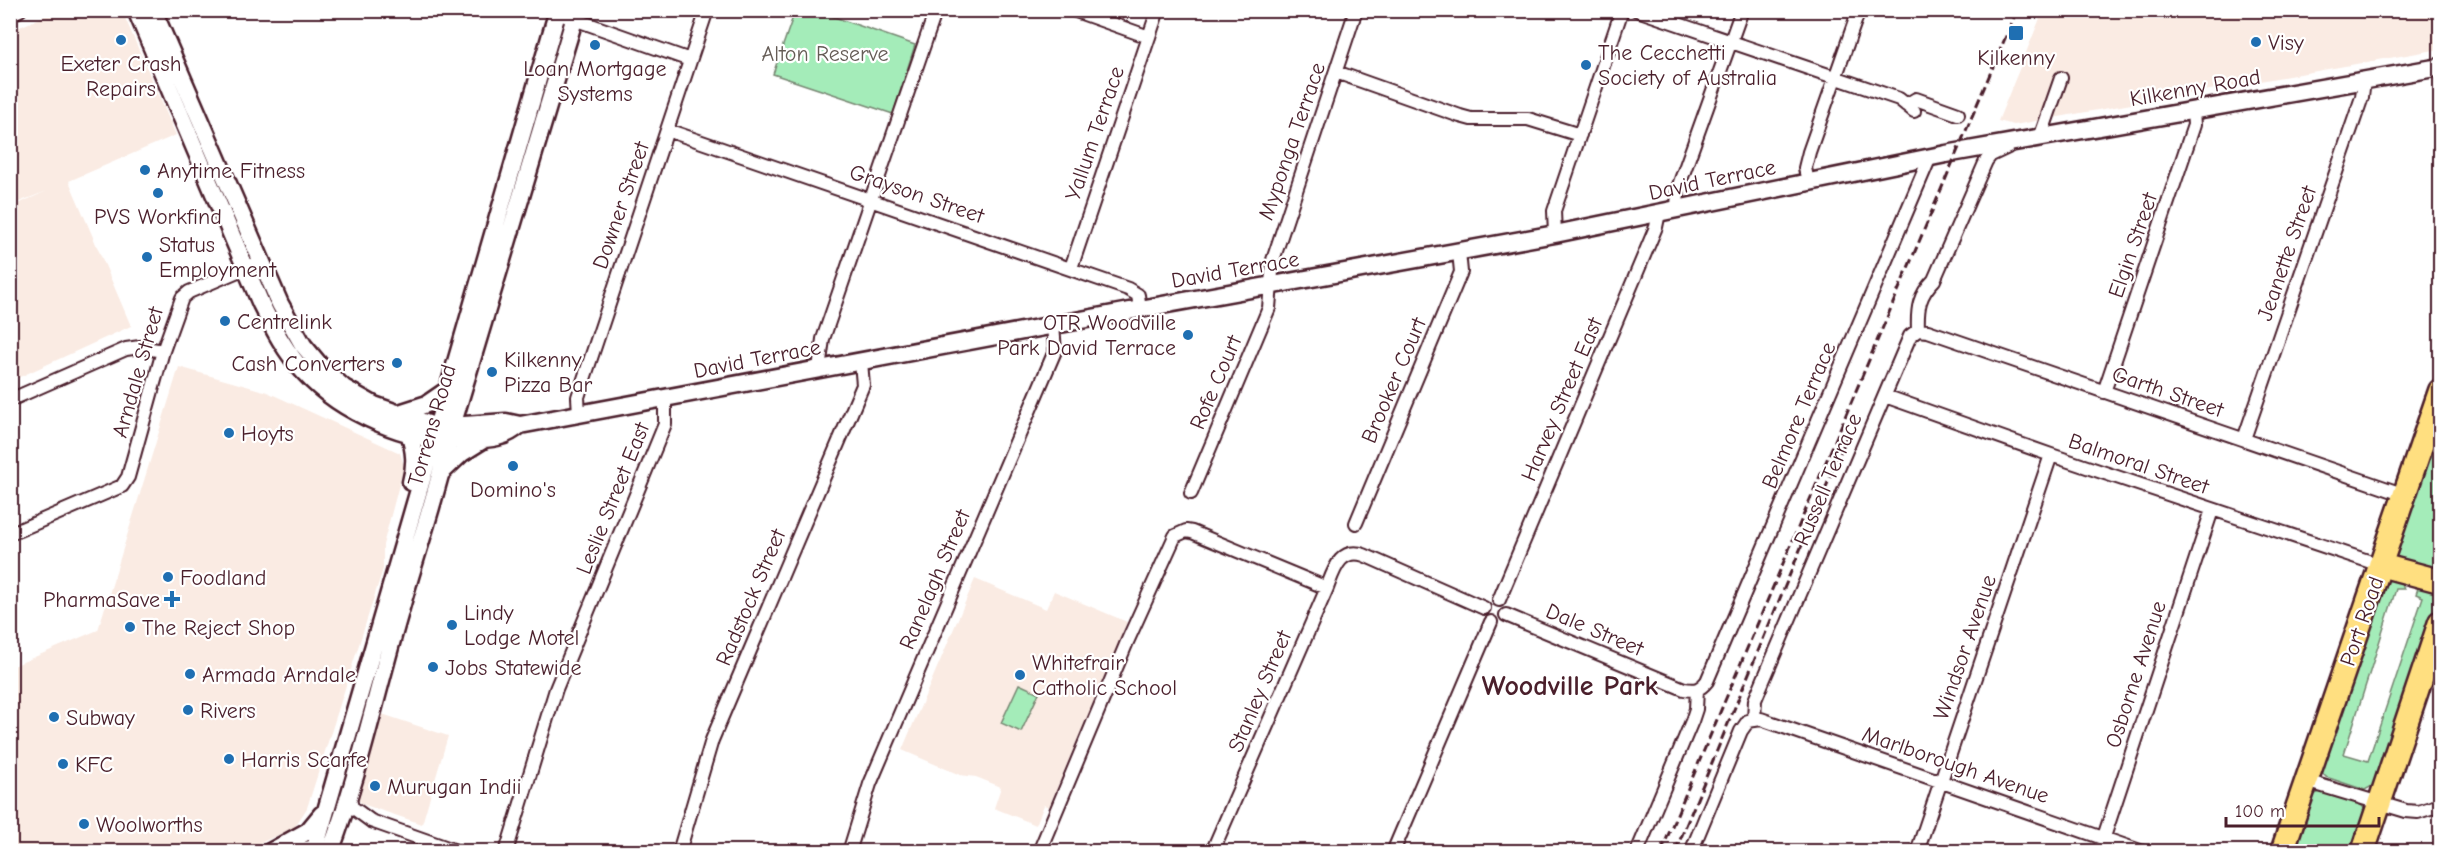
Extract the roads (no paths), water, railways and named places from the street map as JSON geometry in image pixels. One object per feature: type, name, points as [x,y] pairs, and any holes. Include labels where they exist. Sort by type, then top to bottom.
[{"type":"highway","name":"Port Road","points":[[2282,852],[2440,391]]},
{"type":"highway","points":[[2380,565],[2440,581]]},
{"type":"highway","points":[[2363,852],[2440,622]]},
{"type":"main road","points":[[136,10],[245,268],[278,338],[305,373],[326,393],[350,409],[409,433],[443,434]]},
{"type":"main road","points":[[153,10],[261,261],[303,345],[323,369],[354,393],[374,405],[399,413],[443,434]]},
{"type":"main road","name":"Torrens Road","points":[[322,850],[328,804],[415,498],[443,434],[526,147],[557,12]]},
{"type":"main road","name":"Torrens Road","points":[[322,850],[349,795],[408,582],[442,472],[446,391],[526,147],[575,15]]},
{"type":"main road","name":"Kilkenny Road","points":[[1957,152],[2440,67]]},
{"type":"main road","name":"David Terrace","points":[[443,434],[506,422],[520,425],[1459,252],[1957,152]]},
{"type":"main road","points":[[399,413],[427,404],[446,391]]},
{"type":"main road","name":"David Terrace","points":[[443,434],[484,440],[510,434],[520,425]]},
{"type":"main road","points":[[409,433],[414,448],[415,466],[411,483],[415,498]]},
{"type":"main road","points":[[442,472],[462,453],[484,440]]},
{"type":"main road","points":[[270,852],[308,831],[328,804]]},
{"type":"main road","points":[[297,852],[322,850]]},
{"type":"street","points":[[10,15],[20,10]]},
{"type":"street","name":"Downer Street","points":[[579,414],[578,397],[706,10]]},
{"type":"street","points":[[819,369],[823,339],[936,10]]},
{"type":"street","points":[[1073,10],[1149,36]]},
{"type":"street","name":"Yallum Terrace","points":[[1071,268],[1158,10]]},
{"type":"street","name":"Myponga Terrace","points":[[1271,285],[1273,260],[1356,10]]},
{"type":"street","points":[[1555,234],[1554,211],[1622,10]]},
{"type":"street","points":[[1637,10],[1899,99],[1910,108],[1916,99],[1958,114]]},
{"type":"street","points":[[1677,210],[1678,188],[1742,10]]},
{"type":"street","points":[[1808,182],[1805,168],[1859,10]]},
{"type":"street","points":[[557,12],[575,15],[690,60]]},
{"type":"street","points":[[1336,72],[1471,119],[1528,119],[1580,135]]},
{"type":"street","points":[[2040,138],[2061,78]]},
{"type":"street","name":"Jeanette Street","points":[[2244,439],[2362,97],[2364,80]]},
{"type":"street","name":"Elgin Street","points":[[2104,392],[2194,125],[2193,111]]},
{"type":"street","name":"Grayson Street","points":[[667,130],[1133,291],[1138,295],[1140,309]]},
{"type":"street","points":[[1918,330],[1918,302],[1925,289],[1934,280],[1986,161],[1991,155],[2020,141]]},
{"type":"street","name":"Belmore Terrace","points":[[1637,852],[1694,715],[1699,689],[1707,681],[1930,157]]},
{"type":"street","name":"Harvey Street East","points":[[1499,600],[1656,227],[1659,213]]},
{"type":"street","name":"Brooker Court","points":[[1356,523],[1461,272],[1459,252]]},
{"type":"street","name":"Arndale Street","points":[[10,534],[122,486],[128,477],[163,351],[182,297],[261,261]]},
{"type":"street","name":"Rofe Court","points":[[1191,493],[1269,308],[1271,285]]},
{"type":"street","name":"Ranelagh Street","points":[[849,852],[870,784],[1055,351],[1053,325]]},
{"type":"street","name":"Garth Street","points":[[1918,330],[1928,331],[2405,495]]},
{"type":"street","name":"Russell Terrace","points":[[1691,852],[1741,730],[1748,721],[1754,720],[1755,700],[1910,336],[1918,330]]},
{"type":"street","points":[[10,400],[126,349],[140,347],[163,351]]},
{"type":"street","name":"Radstock Street","points":[[679,852],[712,741],[863,385],[861,362]]},
{"type":"street","name":"Balmoral Street","points":[[1885,396],[2212,510],[2380,565]]},
{"type":"street","name":"Leslie Street East","points":[[506,852],[556,689],[665,424],[665,398]]},
{"type":"street","name":"Windsor Avenue","points":[[1917,852],[2051,455]]},
{"type":"street","name":"Osborne Avenue","points":[[2098,852],[2212,510]]},
{"type":"street","points":[[1038,852],[1167,551],[1179,533],[1192,532],[1327,588]]},
{"type":"street","name":"Stanley Street","points":[[1212,852],[1339,560],[1351,553],[1364,555],[1484,608]]},
{"type":"street","points":[[1491,600],[1499,600],[1506,607],[1506,615],[1501,621],[1491,622],[1486,618],[1484,608],[1491,600]]},
{"type":"street","name":"Dale Street","points":[[1506,615],[1684,689],[1699,689]]},
{"type":"street","points":[[1393,852],[1491,622]]},
{"type":"street","name":"Marlborough Avenue","points":[[1754,720],[1761,718],[2143,852]]},
{"type":"street","points":[[2306,781],[2378,804],[2418,812],[2440,805]]},
{"type":"street","points":[[349,795],[352,807],[371,821],[459,852]]},
{"type":"railway","points":[[1661,852],[2017,10]]},
{"type":"railway","points":[[1675,852],[1850,429]]},
{"type":"place","name":"Kilkenny","points":[[2016,33]]},
{"type":"place","name":"Exeter Crash Repairs","points":[[121,40]]},
{"type":"place","name":"Visy","points":[[2256,42]]},
{"type":"place","name":"Loan Mortgage Systems","points":[[595,45]]},
{"type":"place","name":"The Cecchetti Society of Australia","points":[[1586,65]]},
{"type":"place","name":"Anytime Fitness","points":[[145,170]]},
{"type":"place","name":"PVS Workfind","points":[[158,193]]},
{"type":"place","name":"Status Employment","points":[[147,257]]},
{"type":"place","name":"Centrelink","points":[[225,321]]},
{"type":"place","name":"OTR Woodville Park David Terrace","points":[[1188,335]]},
{"type":"place","name":"Cash Converters","points":[[397,363]]},
{"type":"place","name":"Kilkenny Pizza Bar","points":[[492,372]]},
{"type":"place","name":"Hoyts","points":[[229,433]]},
{"type":"place","name":"Domino's","points":[[513,466]]},
{"type":"place","name":"Foodland","points":[[168,577]]},
{"type":"place","name":"PharmaSave","points":[[172,599]]},
{"type":"place","name":"Lindy Lodge Motel","points":[[452,625]]},
{"type":"place","name":"The Reject Shop","points":[[130,627]]},
{"type":"place","name":"Jobs Statewide","points":[[433,667]]},
{"type":"place","name":"Armada Arndale","points":[[190,674]]},
{"type":"place","name":"Whitefrair Catholic School","points":[[1020,675]]},
{"type":"place","name":"Rivers","points":[[188,710]]},
{"type":"place","name":"Subway","points":[[54,717]]},
{"type":"place","name":"Harris Scarfe","points":[[229,759]]},
{"type":"place","name":"KFC","points":[[63,764]]},
{"type":"place","name":"Murugan Indii","points":[[375,786]]},
{"type":"place","name":"Woolworths","points":[[84,824]]},
{"type":"district","name":"Woodville Park","points":[[1570,685]]},
{"type":"park label","name":"Alton Reserve","points":[[825,53]]}]
